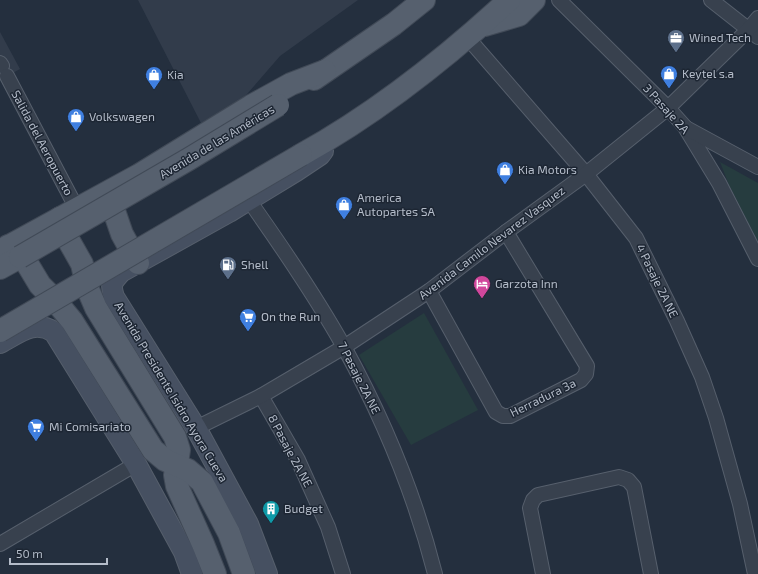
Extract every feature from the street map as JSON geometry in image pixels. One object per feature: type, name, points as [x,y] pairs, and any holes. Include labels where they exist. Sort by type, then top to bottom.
[{"type":"main road","name":"Avenida de las Américas","points":[[0,268],[189,160],[278,104],[394,24],[424,0]]},
{"type":"main road","points":[[0,331],[334,137],[383,104],[426,72],[474,32],[509,0]]},
{"type":"main road","points":[[474,32],[519,15],[534,0]]},
{"type":"main road","points":[[4,249],[139,175],[257,102],[291,84],[325,71]]},
{"type":"main road","points":[[111,191],[112,205],[122,234],[138,262],[229,212],[296,171],[320,155],[334,137]]},
{"type":"main road","name":"Avenida Presidente Isidro Ayora Cueva","points":[[69,214],[65,234],[82,264],[87,287],[96,308],[175,437],[179,450],[175,475],[177,486],[215,574]]},
{"type":"main road","name":"Avenida Presidente Isidro Ayora Cueva","points":[[4,249],[16,251],[25,260],[40,285],[72,321],[153,450],[165,460],[188,470],[202,482],[229,533],[244,574]]},
{"type":"main road","name":"Avenida Presidente Isidro Ayora Cueva","points":[[138,262],[121,272],[113,280],[112,287],[114,297],[196,428],[248,524],[267,574]]},
{"type":"main road","points":[[0,343],[35,326],[48,328],[54,332],[136,464],[184,552],[192,574]]},
{"type":"street","name":"3 Pasaje 2A","points":[[559,0],[668,108],[685,127],[719,184],[758,259]]},
{"type":"street","points":[[711,0],[753,34]]},
{"type":"street","name":"Avenida Camilo Nevarez Vasquez","points":[[196,428],[261,396],[344,346],[429,291],[506,232],[586,174],[668,108],[753,34],[758,18]]},
{"type":"street","name":"4 Pasaje 2A NE","points":[[474,32],[636,238],[677,321],[702,377],[716,418],[740,504],[755,574]]},
{"type":"street","name":"Salida del Aeropuerto","points":[[3,68],[69,214]]},
{"type":"street","points":[[685,127],[758,167]]},
{"type":"street","name":"7 Pasaje 2A NE","points":[[248,199],[292,262],[344,346],[379,418],[409,491],[428,546],[435,574]]},
{"type":"street","name":"Herradura 3a","points":[[429,291],[496,412],[502,416],[510,416],[581,380],[586,374],[587,366],[506,232]]},
{"type":"street","name":"8 Pasaje 2A NE","points":[[261,396],[298,460],[328,527],[343,574]]},
{"type":"street","points":[[0,544],[136,464]]},
{"type":"street","points":[[543,574],[530,508],[533,500],[538,495],[619,477],[628,480],[634,487],[652,574]]},
{"type":"shaded area","points":[[138,0],[358,0],[280,56],[241,101],[201,123]]},
{"type":"shaded area","points":[[0,32],[20,69],[0,80]]},
{"type":"green space","points":[[720,162],[758,183],[758,242],[729,185]]},
{"type":"green space","points":[[424,313],[478,410],[411,445],[359,355]]},
{"type":"place","name":"Wined Tech","points":[[676,53]]},
{"type":"place","name":"Keytel s.a","points":[[669,89]]},
{"type":"place","name":"Kia","points":[[154,90]]},
{"type":"place","name":"Volkswagen","points":[[76,132]]},
{"type":"place","name":"Kia Motors","points":[[505,185]]},
{"type":"place","name":"America Autopartes SA","points":[[344,220]]},
{"type":"place","name":"Shell","points":[[228,280]]},
{"type":"place","name":"Garzota Inn","points":[[482,299]]},
{"type":"place","name":"On the Run","points":[[248,332]]},
{"type":"place","name":"Mi Comisariato","points":[[36,442]]},
{"type":"place","name":"Budget","points":[[271,524]]}]
